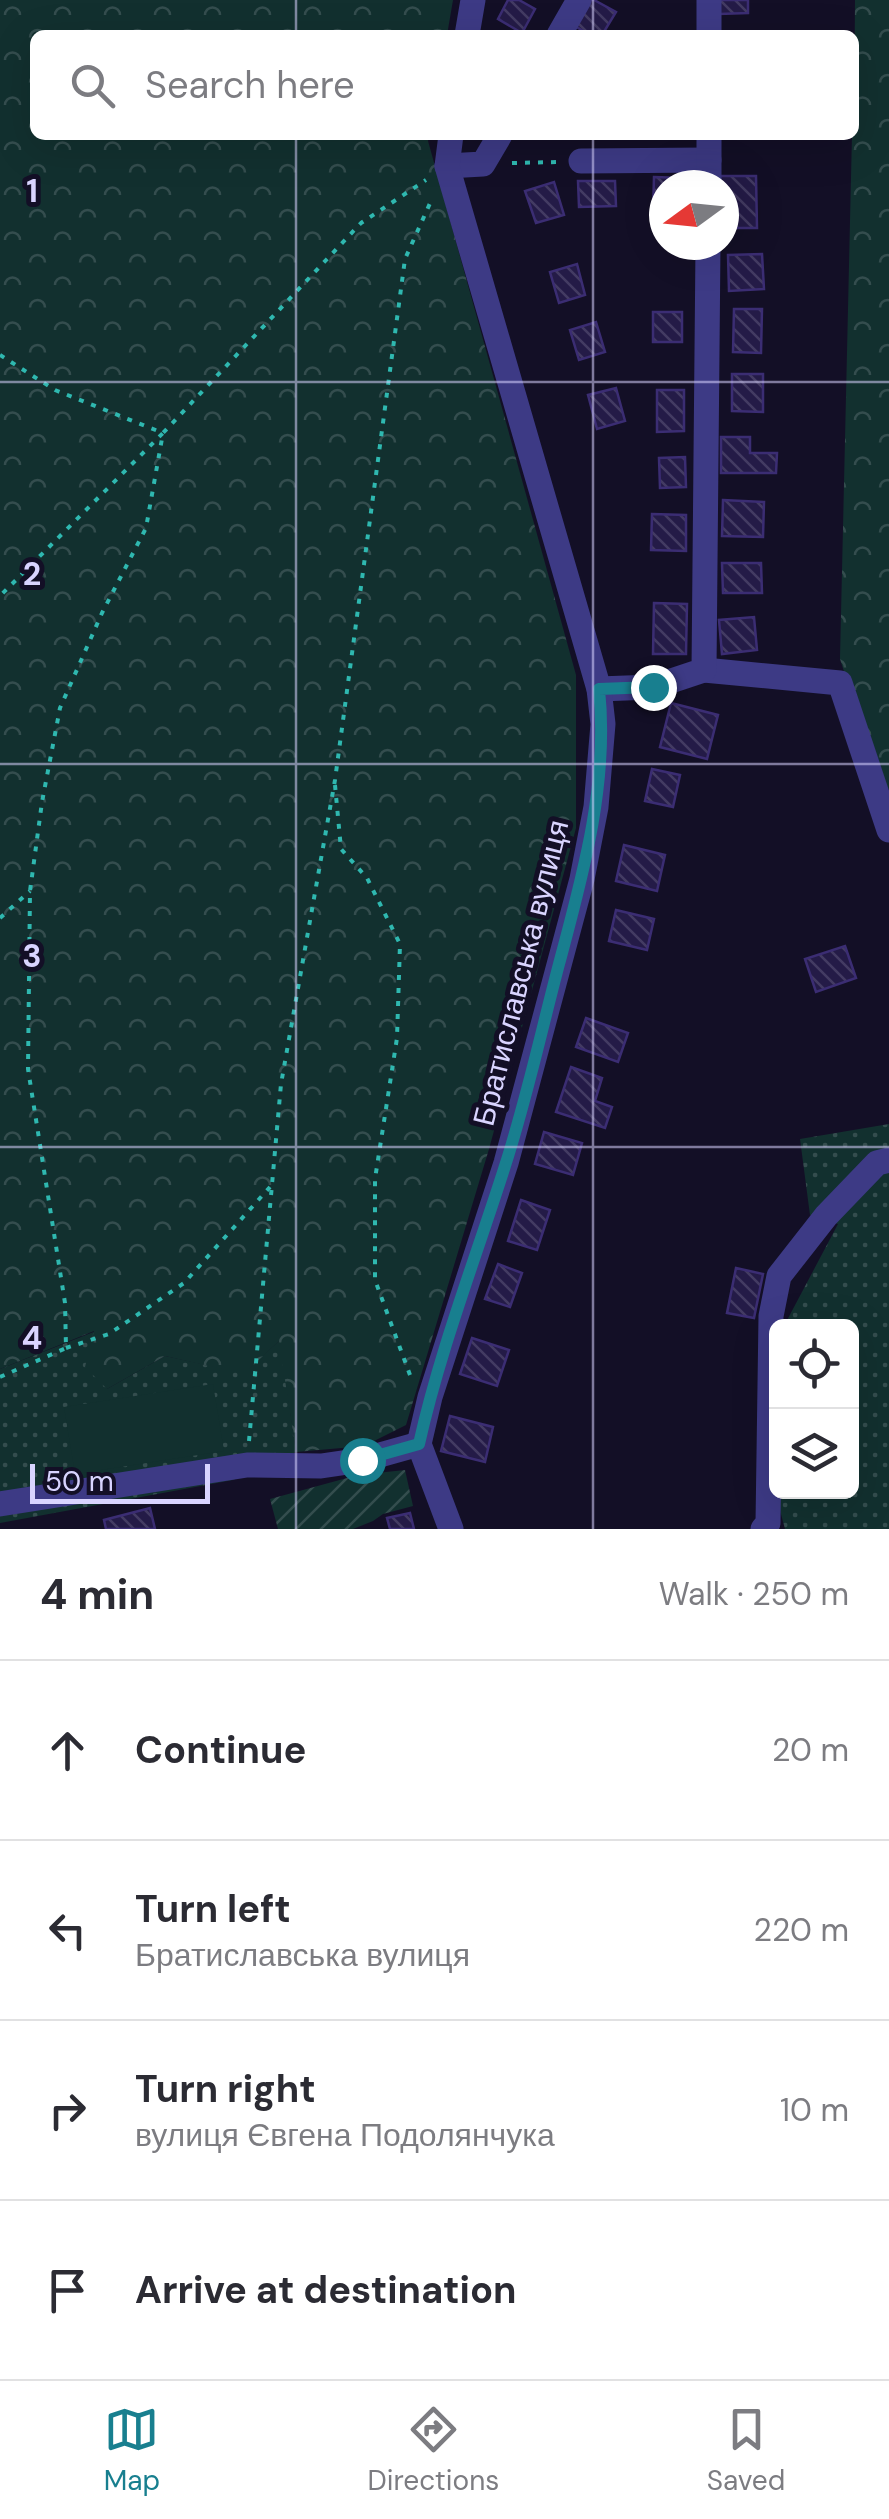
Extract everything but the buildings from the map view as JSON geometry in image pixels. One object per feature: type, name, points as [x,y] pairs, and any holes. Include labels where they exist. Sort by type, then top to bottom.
[{"type":"street","points":[[468,30],[473,0]]},
{"type":"street","points":[[562,30],[579,0]]},
{"type":"street","points":[[709,0],[709,30]]},
{"type":"street","name":"Братиславська вулиця","points":[[419,1444],[430,1396],[506,1163],[582,880],[603,724],[599,689],[446,166],[451,140]]},
{"type":"street","points":[[446,166],[482,164],[497,140]]},
{"type":"street","points":[[581,161],[709,160]]},
{"type":"street","points":[[704,670],[708,260]]},
{"type":"street","points":[[599,689],[653,687],[704,670],[840,683],[889,830]]},
{"type":"street","points":[[763,1529],[768,1523],[771,1316],[778,1276],[826,1216],[877,1164],[889,1160]]},
{"type":"street","points":[[0,1504],[248,1465],[321,1466],[362,1460],[419,1444],[451,1529]]},
{"type":"path","points":[[482,164],[581,161]]},
{"type":"path","points":[[0,596],[163,433],[362,223],[446,166]]},
{"type":"path","points":[[248,1465],[281,1084],[335,780],[405,259],[446,166]]},
{"type":"path","points":[[0,355],[55,390],[163,433]]},
{"type":"path","points":[[66,1348],[65,1303],[28,1069],[30,891],[60,708],[102,613],[146,528],[163,433]]},
{"type":"path","points":[[335,780],[341,849],[367,878],[400,944],[398,1038],[375,1179],[375,1280],[411,1377]]},
{"type":"path","points":[[0,918],[30,891]]},
{"type":"path","points":[[0,1378],[66,1348],[109,1334],[184,1283],[272,1186]]},
{"type":"green space","points":[[0,0],[453,0],[448,30],[30,30],[30,140],[428,140],[576,675],[576,828],[489,1149],[406,1425],[364,1446],[296,1452],[279,1341],[244,1374],[165,1356],[107,1389],[85,1367],[94,1331],[0,1369]]},
{"type":"green space","points":[[855,0],[889,0],[889,790],[871,756],[840,659],[852,140],[859,140],[859,30],[855,30]]},
{"type":"green space","points":[[889,1124],[889,1529],[785,1529],[778,1503],[778,1499],[859,1499],[859,1319],[788,1319],[838,1224],[810,1215],[800,1139]]},
{"type":"green space","points":[[96,1331],[107,1389],[165,1356],[244,1373],[280,1340],[296,1452],[233,1480],[0,1523],[0,1369]]},
{"type":"green space","points":[[213,1384],[224,1451],[75,1474],[64,1407]]},
{"type":"green space","points":[[405,1470],[413,1506],[383,1514],[353,1529],[278,1529],[270,1499],[358,1475]]},
{"type":"route","points":[[362,1460],[419,1444],[430,1396],[506,1163],[582,880],[596,807],[603,724],[599,689],[653,687]]}]
